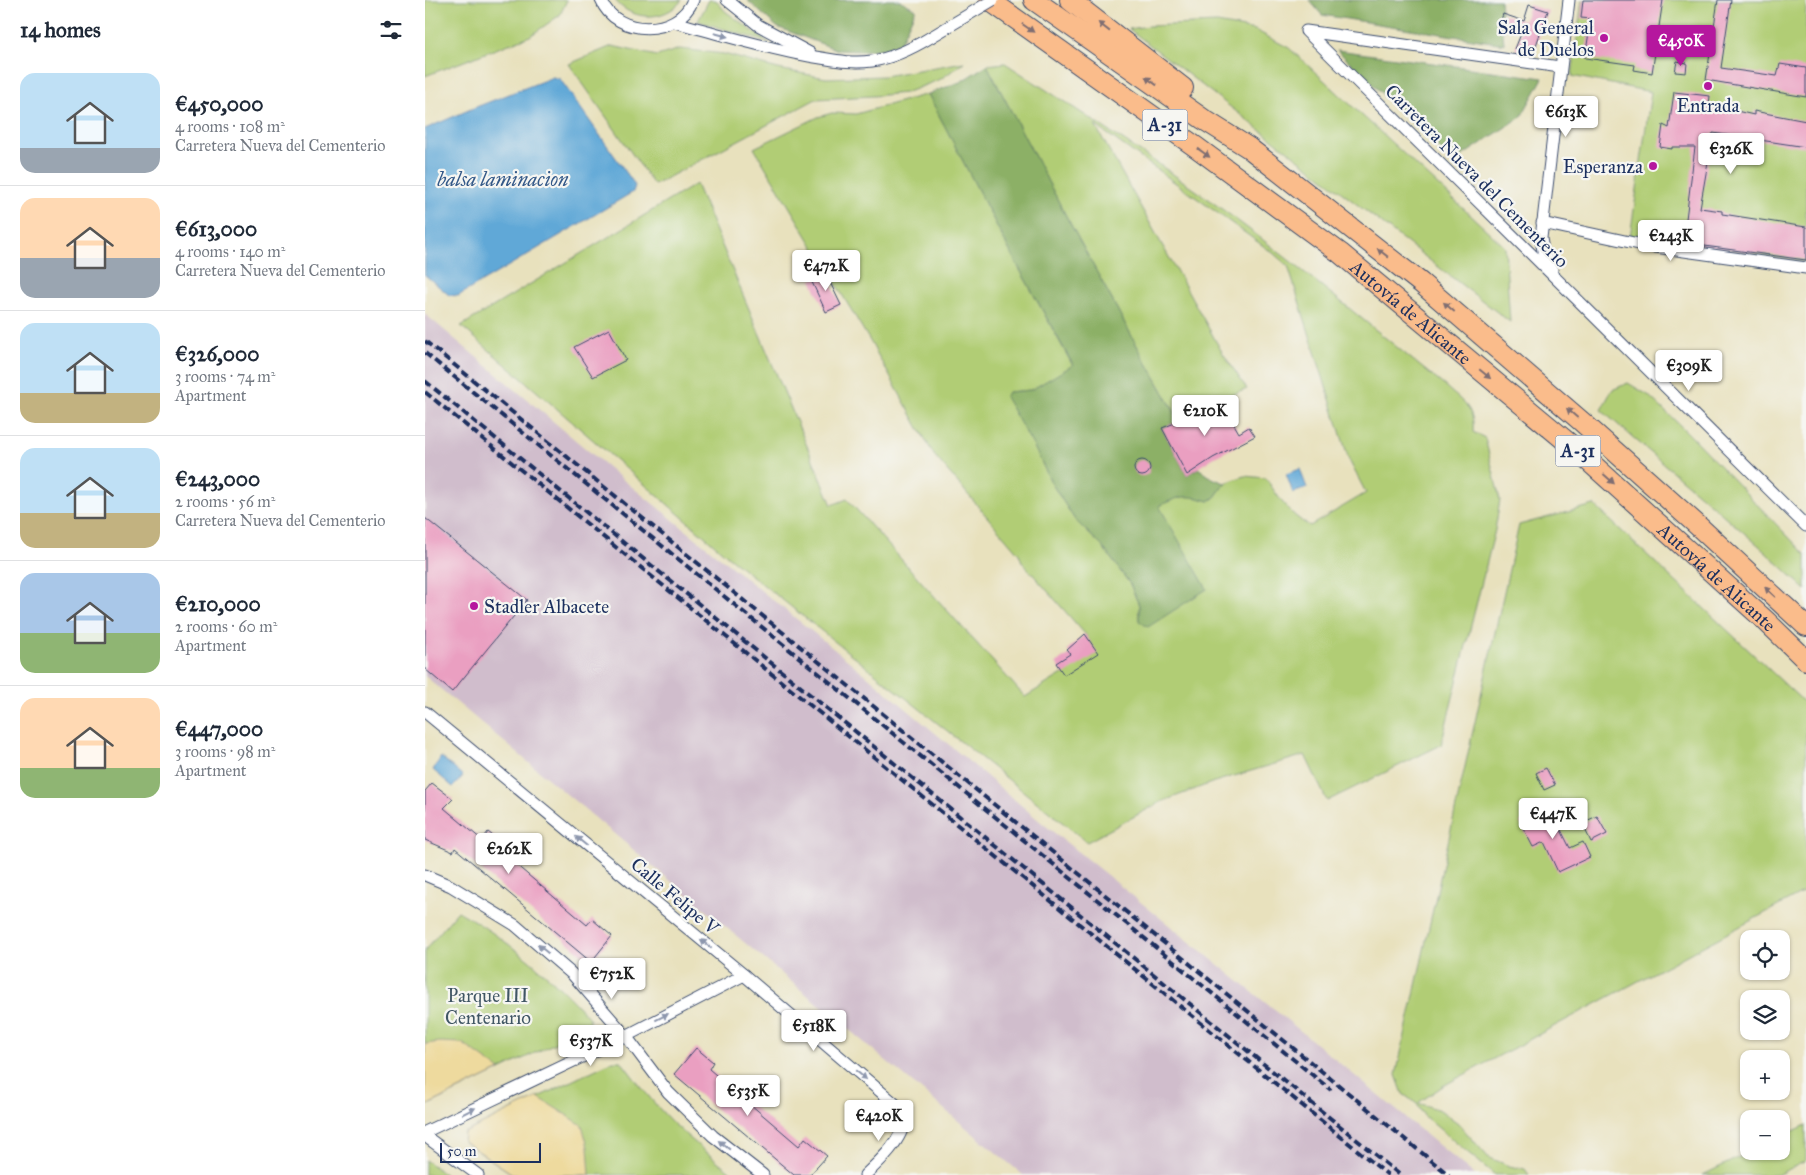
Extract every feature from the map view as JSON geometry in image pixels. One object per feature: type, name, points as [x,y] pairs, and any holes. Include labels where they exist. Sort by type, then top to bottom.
[{"type":"highway","name":"Autovía de Alicante","points":[[989,0],[1196,147],[1340,253],[1572,446],[1766,621],[1806,660]]},
{"type":"highway","name":"Autovía de Alicante","points":[[1034,0],[1203,119],[1249,148],[1421,283],[1581,421],[1806,626]]},
{"type":"highway","points":[[1070,0],[1212,111],[1249,148]]},
{"type":"street","points":[[601,0],[603,5],[617,19],[640,28],[662,26],[674,22],[691,6],[693,0]]},
{"type":"street","points":[[727,0],[758,25],[818,57]]},
{"type":"street","points":[[674,22],[754,44],[837,61],[872,61],[894,57],[913,48],[993,0]]},
{"type":"street","points":[[1554,276],[1543,251],[1541,238],[1569,0]]},
{"type":"street","name":"Carretera Nueva del Cementerio","points":[[1560,67],[1306,31],[1806,526]]},
{"type":"street","points":[[1543,223],[1648,246],[1806,268]]},
{"type":"street","name":"Calle Felipe V","points":[[425,712],[744,975],[901,1109],[904,1119],[901,1134],[883,1157],[865,1175]]},
{"type":"street","points":[[425,875],[451,886],[515,925],[572,974],[626,1036],[668,1092],[713,1136],[763,1175]]},
{"type":"street","points":[[478,1175],[425,1134],[626,1036],[744,975]]},
{"type":"shaded area","points":[[425,314],[616,474],[865,674],[1041,822],[1297,1028],[1475,1175],[1023,1175],[425,676]]},
{"type":"green space","points":[[425,0],[567,0],[560,15],[530,36],[425,76]]},
{"type":"green space","points":[[615,0],[682,0],[667,12],[648,16],[630,12]]},
{"type":"green space","points":[[709,0],[716,0],[725,11],[769,43],[698,21]]},
{"type":"green space","points":[[747,0],[899,0],[916,9],[900,43],[888,48],[862,51],[838,50],[777,27]]},
{"type":"green space","points":[[1309,0],[1500,0],[1504,44],[1322,15]]},
{"type":"green space","points":[[1582,0],[1806,0],[1806,262],[1630,237],[1651,92],[1572,76]]},
{"type":"green space","points":[[1217,23],[1255,30],[1289,48],[1505,247],[1510,322],[1129,29],[1148,26]]},
{"type":"green space","points":[[612,46],[657,56],[680,49],[724,54],[778,69],[826,78],[884,76],[964,62],[941,79],[905,93],[816,99],[654,185],[569,64]]},
{"type":"green space","points":[[1337,50],[1543,78],[1521,117],[1453,162]]},
{"type":"green space","points":[[1005,63],[1149,158],[1229,214],[1323,287],[1467,406],[1472,417],[1473,432],[1485,438],[1500,500],[1495,530],[1441,745],[1327,801],[1305,755],[1214,782],[1161,802],[1087,842],[731,559],[461,326],[696,184],[832,505],[847,499],[1025,697],[1097,653],[1085,634],[1022,562],[1019,554],[934,455],[870,341],[754,148],[818,117],[832,113],[856,114],[928,94],[1014,259],[1073,366],[1031,390],[1008,392],[1052,484],[1075,520],[1102,546],[1130,584],[1139,605],[1139,620],[1207,589],[1158,506],[1189,496],[1209,501],[1215,497],[1225,483],[1244,476],[1266,478],[1290,511],[1310,526],[1366,493],[1349,460],[1288,266],[1273,253],[1095,125],[1222,352],[1247,389],[1220,400],[1180,421],[1065,214],[987,65]]},
{"type":"green space","points":[[987,65],[1065,214],[1180,421],[1162,428],[1187,475],[1198,468],[1212,478],[1225,483],[1215,497],[1209,501],[1194,497],[1183,497],[1159,506],[1207,589],[1148,627],[1139,621],[1139,605],[1130,584],[1102,546],[1075,520],[1052,484],[1034,447],[1005,397],[1008,392],[1031,390],[1073,365],[1014,259],[928,94],[960,82]]},
{"type":"green space","points":[[1628,383],[1648,395],[1686,431],[1806,555],[1806,590],[1764,550],[1601,410],[1612,390]]},
{"type":"green space","points":[[1594,505],[1806,704],[1806,891],[1443,1086],[1418,1103],[1440,1110],[1458,1123],[1488,1157],[1509,1166],[1525,1169],[1529,1175],[1495,1175],[1424,1116],[1417,1104],[1403,1094],[1396,1075],[1519,525]]},
{"type":"green space","name":"Parque III Centenario","points":[[458,911],[528,959],[590,1019],[588,1027],[428,1105],[425,1104],[425,950]]},
{"type":"green space","points":[[613,1061],[621,1061],[672,1122],[735,1175],[514,1175],[463,1141],[464,1133]]},
{"type":"green space","points":[[1806,1125],[1806,1161],[1777,1175],[1703,1175],[1740,1157],[1740,1160],[1790,1160],[1790,1133]]},
{"type":"green space","points":[[425,1160],[446,1175],[425,1175]]},
{"type":"sand","points":[[440,1042],[462,1043],[500,1070],[428,1105],[425,1104],[425,1044]]},
{"type":"sand","points":[[538,1097],[582,1125],[588,1147],[590,1175],[514,1175],[463,1141],[464,1133]]},
{"type":"water","name":"balsa laminacion","points":[[553,77],[560,79],[633,182],[635,186],[633,192],[458,296],[449,295],[425,275],[425,129]]},
{"type":"water","points":[[1300,469],[1307,488],[1293,493],[1286,474]]},
{"type":"water","points":[[441,757],[463,776],[453,787],[433,770]]},
{"type":"building","points":[[1583,0],[1663,0],[1652,73],[1634,70],[1635,65],[1585,58],[1591,19],[1581,18]]},
{"type":"building","points":[[1718,0],[1731,0],[1721,68],[1777,76],[1780,64],[1806,68],[1806,97],[1706,80]]},
{"type":"building","points":[[1529,5],[1548,11],[1533,54],[1515,49],[1522,31],[1500,23],[1503,14],[1524,21]]},
{"type":"building","points":[[1677,61],[1687,63],[1686,73],[1675,72]]},
{"type":"building","points":[[1674,92],[1710,96],[1709,104],[1732,108],[1732,110],[1754,115],[1754,111],[1806,121],[1806,147],[1713,133],[1700,208],[1722,211],[1722,214],[1806,227],[1806,260],[1683,243],[1695,147],[1672,147],[1672,149],[1660,147],[1663,125],[1669,128]]},
{"type":"building","points":[[825,272],[841,305],[826,312],[811,280]]},
{"type":"building","points":[[609,329],[626,360],[593,377],[574,347]]},
{"type":"building","points":[[1220,400],[1239,433],[1249,427],[1255,436],[1213,458],[1187,475],[1162,428],[1188,418]]},
{"type":"building","points":[[1139,460],[1145,460],[1150,465],[1148,474],[1139,476],[1134,471],[1134,465]]},
{"type":"building","name":"Stadler Albacete","points":[[425,518],[527,600],[452,692],[425,669]]},
{"type":"building","points":[[1085,634],[1098,653],[1064,675],[1056,663],[1070,654],[1067,650]]},
{"type":"building","points":[[1546,768],[1555,785],[1544,790],[1536,773]]},
{"type":"building","points":[[432,783],[453,799],[444,808],[482,840],[488,832],[505,845],[501,852],[587,925],[592,919],[612,936],[591,962],[455,848],[453,852],[425,840],[425,791]]},
{"type":"building","points":[[1550,808],[1570,848],[1583,842],[1590,857],[1558,872],[1544,842],[1533,847],[1520,822]]},
{"type":"building","points":[[1597,816],[1607,834],[1591,842],[1582,823]]},
{"type":"building","points":[[696,1048],[713,1062],[709,1069],[799,1146],[805,1138],[827,1156],[810,1175],[794,1175],[674,1074]]},
{"type":"railway","points":[[425,341],[1449,1175]]},
{"type":"railway","points":[[425,353],[1331,1090]]},
{"type":"railway","points":[[425,381],[1400,1175]]},
{"type":"railway","points":[[425,392],[1388,1175]]},
{"type":"place","name":"Sala General de Duelos","points":[[1604,38]]},
{"type":"place","name":"Entrada","points":[[1708,86]]},
{"type":"place","name":"Esperanza","points":[[1653,166]]},
{"type":"place","name":"Stadler Albacete","points":[[474,606]]}]
